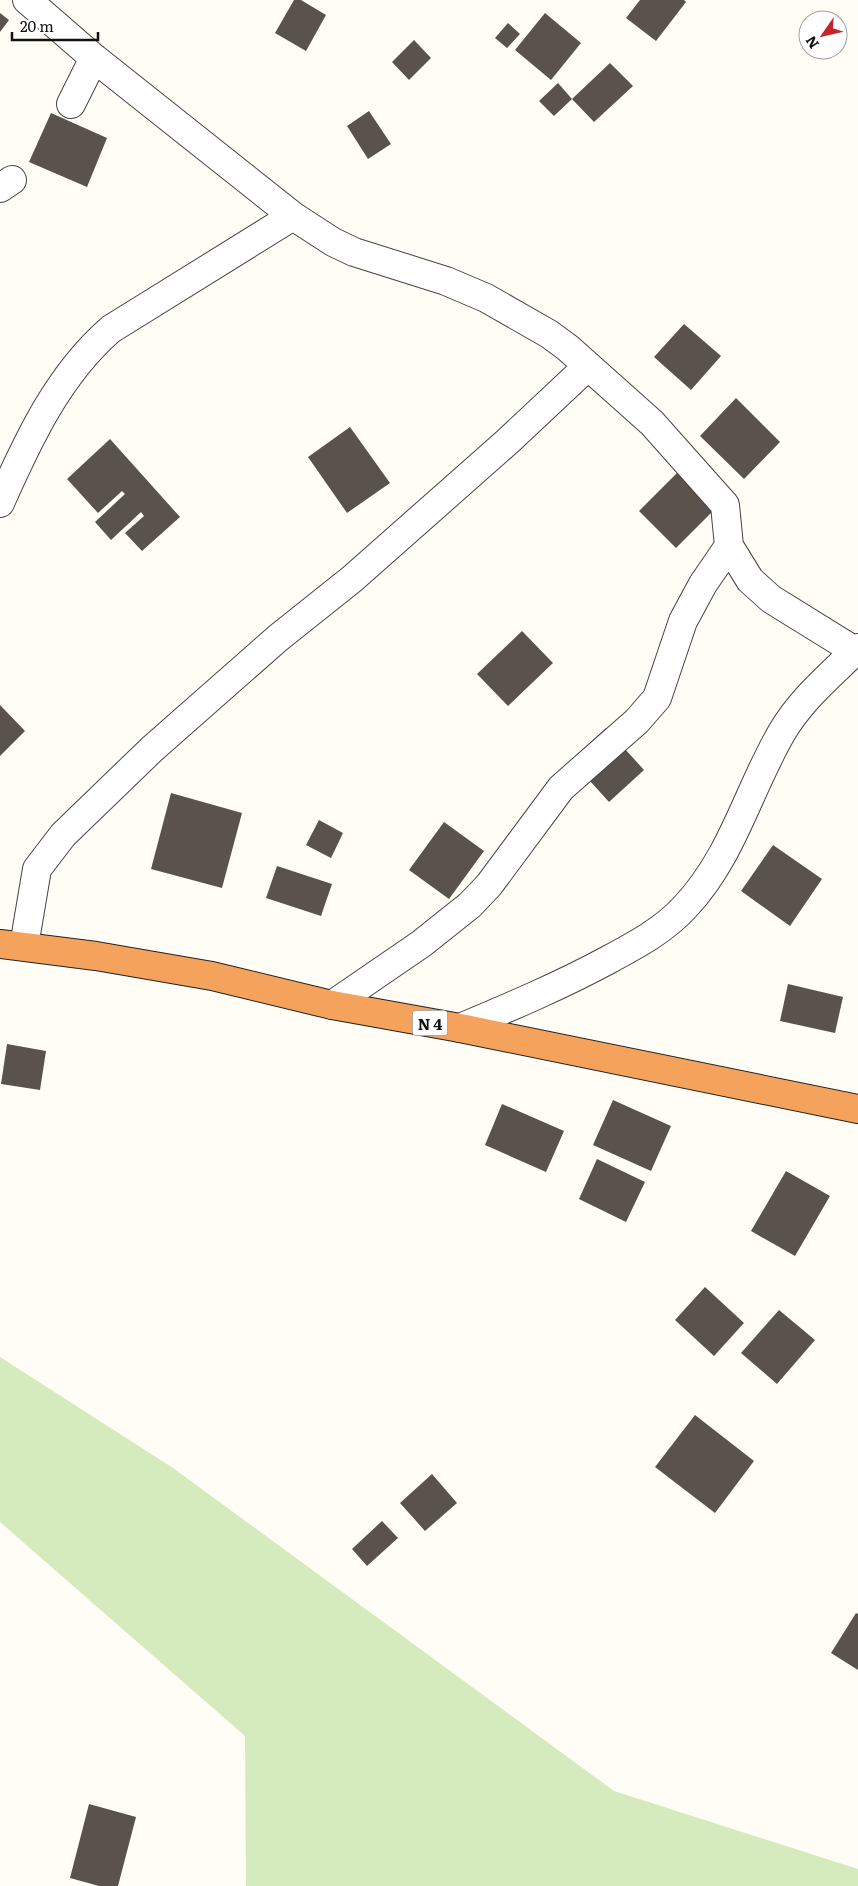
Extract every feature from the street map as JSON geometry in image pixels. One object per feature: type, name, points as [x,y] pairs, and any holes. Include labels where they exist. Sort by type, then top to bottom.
[{"type":"highway","name":"N 4","points":[[12,945],[212,976],[332,1005],[460,1028],[858,1109]]},
{"type":"street","points":[[27,0],[94,58],[294,216],[333,242],[354,252],[446,281],[486,298],[549,334],[568,348],[652,422],[725,505],[729,546],[750,580],[771,599],[856,649],[813,690],[794,714],[782,733],[722,856],[703,886],[685,907],[664,927],[608,960],[564,983],[460,1028]]},
{"type":"street","points":[[71,104],[94,58]]},
{"type":"street","points":[[0,504],[22,453],[61,386],[79,359],[94,344],[111,328],[294,216]]},
{"type":"street","points":[[12,945],[37,869],[63,835],[152,749],[278,638],[352,579],[507,442],[588,366]]},
{"type":"street","points":[[332,1005],[421,944],[470,905],[489,885],[561,788],[637,720],[657,698],[683,621],[703,584],[729,546]]},
{"type":"green space","points":[[0,1357],[173,1468],[614,1791],[858,1869],[858,1886],[246,1886],[245,1736],[0,1522]]},
{"type":"building","points":[[294,0],[301,0],[326,15],[306,51],[275,33]]},
{"type":"building","points":[[640,0],[684,0],[686,2],[656,41],[626,18]]},
{"type":"building","points":[[0,13],[9,20],[0,32]]},
{"type":"building","points":[[545,13],[581,43],[551,80],[515,50]]},
{"type":"building","points":[[508,23],[520,34],[507,48],[495,38]]},
{"type":"building","points":[[414,40],[431,58],[409,80],[392,62]]},
{"type":"building","points":[[610,63],[633,86],[594,122],[572,99]]},
{"type":"building","points":[[558,83],[572,99],[554,116],[539,101]]},
{"type":"building","points":[[369,111],[391,144],[368,159],[347,126]]},
{"type":"building","points":[[51,113],[107,138],[87,187],[29,162]]},
{"type":"building","points":[[684,324],[721,356],[691,390],[654,357]]},
{"type":"building","points":[[736,398],[780,442],[744,479],[700,436]]},
{"type":"building","points":[[350,427],[390,483],[347,513],[308,457]]},
{"type":"building","points":[[110,439],[180,517],[142,551],[125,533],[144,516],[141,512],[111,540],[95,522],[125,494],[122,491],[98,513],[67,479]]},
{"type":"building","points":[[677,473],[714,510],[676,548],[639,511]]},
{"type":"building","points":[[522,631],[553,663],[508,706],[477,674]]},
{"type":"building","points":[[0,705],[25,731],[0,756]]},
{"type":"building","points":[[606,728],[644,770],[609,802],[571,760]]},
{"type":"building","points":[[171,793],[242,813],[222,888],[151,869]]},
{"type":"building","points":[[319,820],[343,833],[331,858],[306,845]]},
{"type":"building","points":[[444,822],[484,851],[449,899],[409,870]]},
{"type":"building","points":[[773,845],[822,879],[790,926],[741,891]]},
{"type":"building","points":[[277,866],[332,884],[321,916],[266,898]]},
{"type":"building","points":[[788,984],[843,997],[835,1033],[780,1021]]},
{"type":"building","points":[[7,1044],[46,1051],[40,1090],[1,1084]]},
{"type":"building","points":[[613,1100],[671,1126],[651,1171],[593,1145]]},
{"type":"building","points":[[502,1104],[564,1131],[546,1172],[485,1145]]},
{"type":"building","points":[[597,1159],[645,1182],[626,1222],[579,1199]]},
{"type":"building","points":[[786,1171],[830,1196],[795,1256],[751,1231]]},
{"type":"building","points":[[705,1287],[744,1323],[714,1356],[675,1320]]},
{"type":"building","points":[[779,1310],[815,1340],[777,1384],[741,1353]]},
{"type":"building","points":[[695,1415],[754,1461],[715,1513],[655,1467]]},
{"type":"building","points":[[432,1474],[457,1503],[425,1531],[400,1503]]},
{"type":"building","points":[[382,1521],[398,1538],[367,1566],[352,1549]]},
{"type":"building","points":[[856,1613],[858,1614],[858,1670],[831,1653]]},
{"type":"building","points":[[89,1804],[136,1817],[118,1886],[99,1886],[70,1878]]}]
